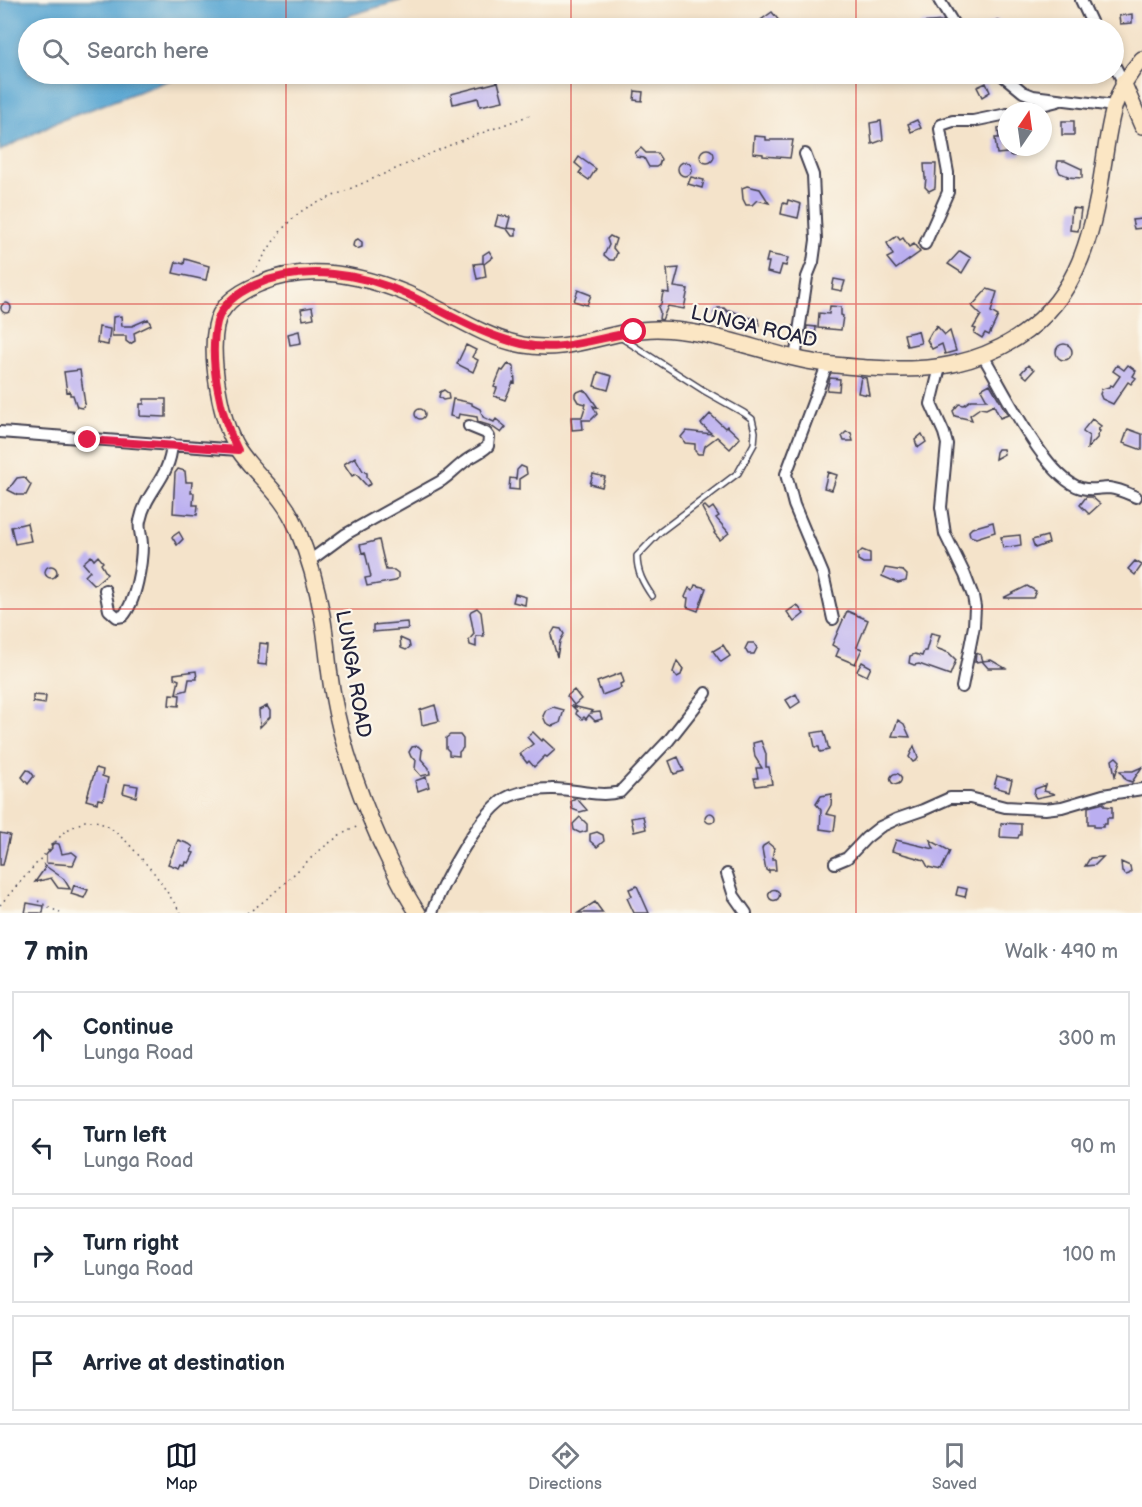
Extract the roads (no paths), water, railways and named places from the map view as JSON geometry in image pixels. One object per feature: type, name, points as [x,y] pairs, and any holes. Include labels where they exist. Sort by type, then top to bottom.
[{"type":"street","points":[[939,0],[950,18]]},
{"type":"street","points":[[1081,0],[1089,18]]},
{"type":"street","name":"LUNGA ROAD","points":[[1124,81],[1142,59]]},
{"type":"street","points":[[1013,84],[1033,96],[1114,106]]},
{"type":"street","name":"LUNGA ROAD","points":[[418,913],[396,877],[351,771],[332,692],[321,608],[296,526],[285,504],[238,450],[227,424],[216,381],[215,331],[218,317],[226,305],[237,294],[272,278],[312,272],[335,274],[378,284],[407,294],[478,330],[524,345],[549,347],[576,345],[617,334],[652,329],[703,333],[795,359],[827,365],[917,370],[940,367],[983,356],[1007,344],[1041,320],[1070,284],[1097,212],[1111,114],[1122,84]]},
{"type":"street","points":[[1124,84],[1142,126]]},
{"type":"street","points":[[1052,102],[1066,99]]},
{"type":"street","points":[[925,244],[948,192],[948,173],[941,125],[953,121],[973,121],[998,116]]},
{"type":"street","points":[[795,359],[807,277],[813,262],[816,240],[813,175],[805,154]]},
{"type":"street","points":[[983,356],[1038,448],[1055,470],[1068,482],[1081,489],[1109,488],[1136,497]]},
{"type":"street","points":[[827,365],[786,474],[794,505],[823,574],[833,620]]},
{"type":"street","points":[[940,367],[931,404],[947,444],[941,507],[945,534],[965,575],[975,608],[974,626],[962,687]]},
{"type":"street","points":[[308,562],[346,534],[441,481],[462,463],[484,450],[488,446],[489,437],[469,426]]},
{"type":"street","points":[[0,432],[238,450]]},
{"type":"street","points":[[105,590],[109,610],[117,617],[123,616],[130,605],[136,584],[142,545],[140,521],[148,498],[169,466],[172,444]]},
{"type":"street","points":[[432,913],[437,895],[453,866],[493,808],[509,796],[539,790],[609,795],[620,792],[669,740],[706,693]]},
{"type":"street","points":[[835,863],[847,858],[880,827],[950,798],[970,798],[1005,807],[1045,809],[1062,807],[1103,795],[1142,789]]},
{"type":"street","points":[[728,874],[734,896],[746,913]]},
{"type":"lane","points":[[617,334],[703,390],[744,413],[752,419],[754,424],[754,444],[738,473],[660,532],[637,556],[643,582],[652,596]]},
{"type":"water","points":[[0,0],[402,0],[343,18],[18,18],[18,84],[159,84],[54,123],[0,151]]}]
